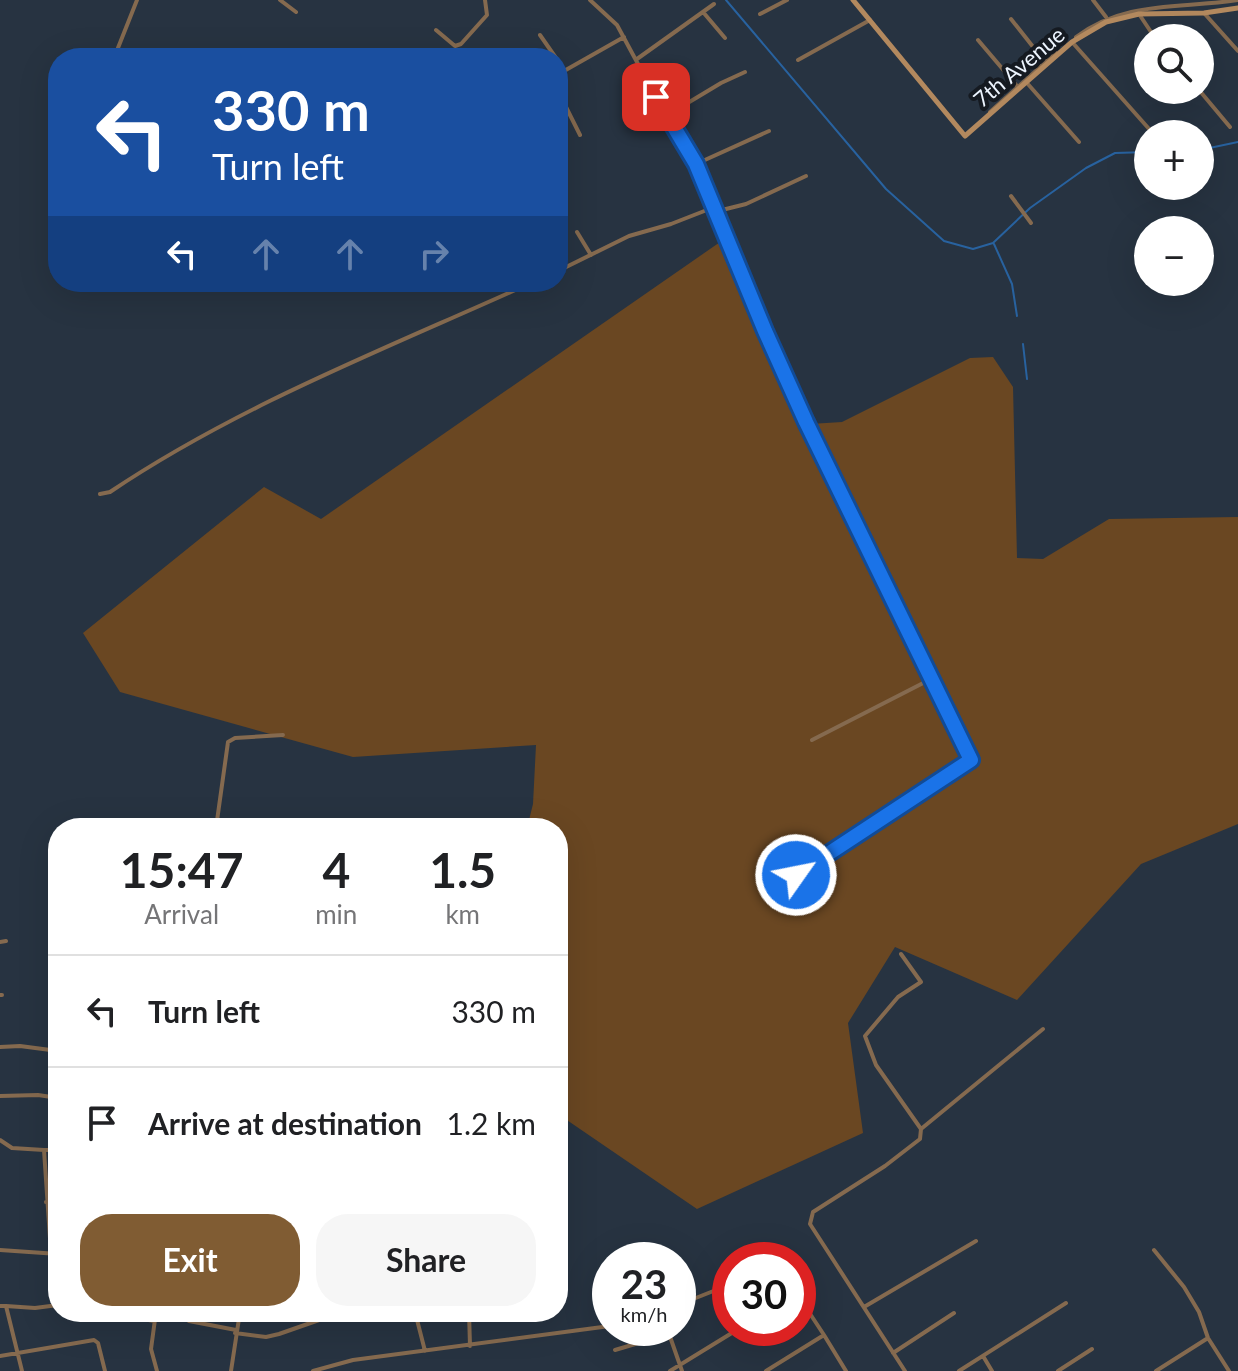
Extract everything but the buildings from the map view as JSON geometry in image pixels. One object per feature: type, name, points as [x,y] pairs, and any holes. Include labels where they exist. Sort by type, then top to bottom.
[{"type":"main road","points":[[853,0],[870,20]]},
{"type":"main road","name":"7th Avenue","points":[[870,20],[965,136],[1072,42],[1106,22],[1139,14],[1204,13],[1238,8]]},
{"type":"street","points":[[118,48],[137,0]]},
{"type":"street","points":[[280,0],[296,12]]},
{"type":"street","points":[[436,30],[455,46],[461,44],[487,15],[485,0]]},
{"type":"street","points":[[590,0],[609,16],[624,37],[666,116],[696,164],[713,210],[806,422],[971,760],[796,875],[760,888]]},
{"type":"street","points":[[760,14],[787,0]]},
{"type":"street","points":[[1093,0],[1106,17]]},
{"type":"street","points":[[990,112],[1045,62],[1106,17],[1139,9],[1238,0]]},
{"type":"street","points":[[637,59],[714,4]]},
{"type":"street","points":[[703,12],[725,38]]},
{"type":"street","points":[[1204,13],[1238,51]]},
{"type":"street","points":[[1139,14],[1146,24]]},
{"type":"street","points":[[1011,19],[1045,62]]},
{"type":"street","points":[[798,60],[870,20]]},
{"type":"street","points":[[540,35],[549,48]]},
{"type":"street","points":[[568,69],[624,37]]},
{"type":"street","points":[[978,40],[1017,86]]},
{"type":"street","points":[[1072,42],[1141,120]]},
{"type":"street","points":[[666,116],[745,72]]},
{"type":"street","points":[[1027,83],[1079,142]]},
{"type":"street","points":[[1211,104],[1230,127]]},
{"type":"street","points":[[568,111],[580,135]]},
{"type":"street","points":[[696,164],[769,131]]},
{"type":"street","points":[[568,266],[629,236],[713,210],[739,207],[806,176]]},
{"type":"street","points":[[1011,196],[1031,223]]},
{"type":"street","points":[[577,232],[591,255]]},
{"type":"street","points":[[100,494],[110,492],[162,457],[252,410],[510,292]]},
{"type":"street","points":[[812,740],[931,679]]},
{"type":"street","points":[[217,818],[228,742],[235,738],[283,735]]},
{"type":"street","points":[[901,954],[921,982],[898,997],[865,1036],[876,1065],[921,1129],[920,1139],[810,1217],[810,1224],[905,1371]]},
{"type":"street","points":[[921,1129],[1043,1029]]},
{"type":"street","points":[[0,1047],[48,1050]]},
{"type":"street","points":[[0,1096],[48,1096]]},
{"type":"street","points":[[0,1140],[12,1148],[48,1150]]},
{"type":"street","points":[[44,1150],[48,1222]]},
{"type":"street","points":[[864,1307],[976,1241]]},
{"type":"street","points":[[0,1250],[48,1253]]},
{"type":"street","points":[[1154,1250],[1184,1287],[1199,1312],[1208,1338],[1229,1371]]},
{"type":"street","points":[[959,1371],[1066,1303]]},
{"type":"street","points":[[22,1371],[3,1306],[48,1306]]},
{"type":"street","points":[[893,1353],[954,1313]]},
{"type":"street","points":[[154,1322],[151,1349],[157,1371]]},
{"type":"street","points":[[194,1322],[266,1337],[313,1322]]},
{"type":"street","points":[[231,1371],[238,1322]]},
{"type":"street","points":[[418,1322],[425,1351]]},
{"type":"street","points":[[469,1322],[470,1346]]},
{"type":"street","points":[[816,1323],[846,1371]]},
{"type":"street","points":[[313,1371],[353,1360],[592,1329]]},
{"type":"street","points":[[766,1371],[824,1335]]},
{"type":"street","points":[[1156,1371],[1208,1338]]},
{"type":"street","points":[[0,1356],[94,1340],[98,1343],[105,1371]]},
{"type":"street","points":[[615,1350],[626,1346]]},
{"type":"street","points":[[673,1346],[680,1368]]},
{"type":"street","points":[[670,1371],[680,1368],[713,1346]]},
{"type":"street","points":[[1058,1371],[1092,1349]]},
{"type":"street","points":[[983,1356],[992,1371]]},
{"type":"shaded area","points":[[723,240],[810,424],[842,422],[970,358],[993,357],[1013,387],[1017,558],[1043,559],[1109,519],[1238,517],[1238,824],[1141,864],[1017,1000],[895,947],[848,1023],[863,1133],[697,1209],[568,1121],[568,818],[530,818],[536,745],[353,757],[120,692],[83,633],[264,487],[321,519]]},
{"type":"waterway","points":[[726,0],[886,189],[944,241],[973,249],[993,243],[1030,208],[1086,168],[1115,153],[1134,152]]},
{"type":"waterway","points":[[1214,147],[1238,142]]},
{"type":"waterway","points":[[994,244],[1012,284],[1017,316]]},
{"type":"waterway","points":[[1023,344],[1027,379]]},
{"type":"route","points":[[656,97],[696,164],[712,208],[806,422],[971,760],[796,875]]}]
